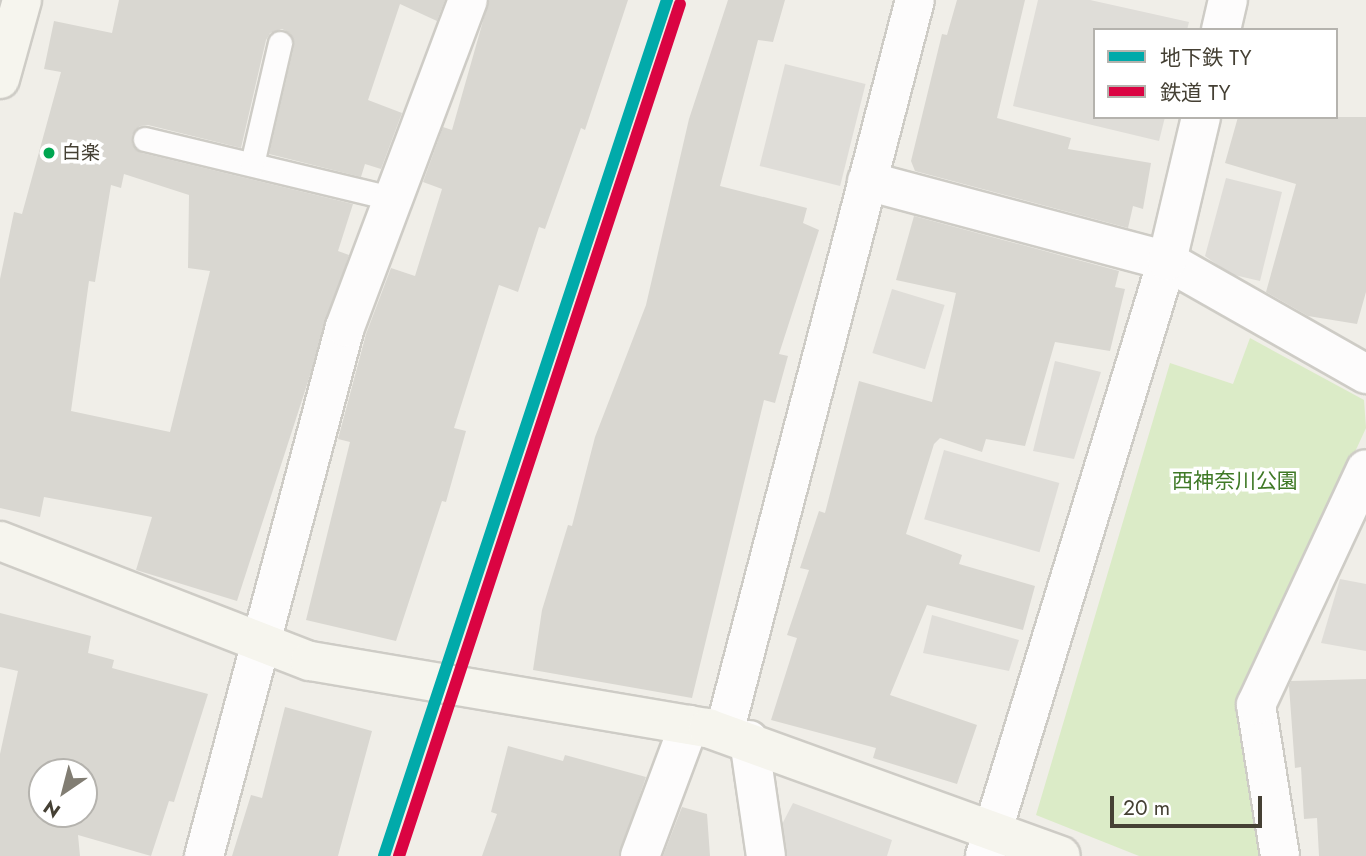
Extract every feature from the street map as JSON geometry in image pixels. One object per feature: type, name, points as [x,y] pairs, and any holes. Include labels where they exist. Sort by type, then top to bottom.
[{"type":"street","points":[[204,856],[264,643],[345,327],[468,0]]},
{"type":"street","points":[[640,856],[721,733],[915,0]]},
{"type":"street","points":[[1221,28],[1228,0]]},
{"type":"street","points":[[0,79],[11,22]]},
{"type":"street","points":[[989,843],[1167,261],[1201,119]]},
{"type":"street","points":[[867,181],[1167,261],[1366,374]]},
{"type":"street","points":[[1280,856],[1256,705],[1366,469]]},
{"type":"street","points":[[0,541],[310,661],[721,733],[989,843],[1061,856]]},
{"type":"street","points":[[721,733],[766,856]]},
{"type":"lane","points":[[251,164],[280,43]]},
{"type":"lane","points":[[145,139],[394,199]]},
{"type":"green space","name":"西神奈川公園","points":[[1250,338],[1364,400],[1366,428],[1238,706],[1263,856],[1139,856],[1036,815],[1170,363],[1233,384]]},
{"type":"shaded area","points":[[1038,0],[1090,0],[1189,22],[1188,28],[1093,28],[1093,119],[1164,119],[1159,141],[1013,106]]},
{"type":"shaded area","points":[[785,64],[866,84],[840,186],[760,166]]},
{"type":"shaded area","points":[[1226,178],[1282,192],[1260,281],[1230,274],[1205,256]]},
{"type":"shaded area","points":[[892,289],[945,305],[925,369],[872,353]]},
{"type":"shaded area","points":[[1055,361],[1101,372],[1074,459],[1033,451]]},
{"type":"shaded area","points":[[944,450],[1059,483],[1040,552],[924,519]]},
{"type":"shaded area","points":[[1340,579],[1366,584],[1366,651],[1321,643]]},
{"type":"shaded area","points":[[932,615],[1019,640],[1009,671],[923,653]]},
{"type":"shaded area","points":[[793,803],[892,840],[887,856],[783,856],[778,832]]},
{"type":"building","points":[[119,0],[445,0],[437,21],[400,4],[368,100],[402,113],[381,169],[365,164],[361,177],[269,154],[294,46],[290,33],[282,29],[270,33],[266,40],[241,148],[148,125],[140,126],[132,135],[132,144],[142,153],[353,204],[338,251],[349,255],[237,601],[136,570],[152,517],[44,497],[40,517],[0,508],[0,279],[14,212],[22,214],[61,72],[44,69],[54,21],[112,33]],"holes":[[[124,174],[189,195],[188,268],[210,271],[170,432],[71,411],[89,281],[95,282],[111,185],[121,188]]]},
{"type":"building","points":[[489,0],[628,0],[585,130],[581,128],[545,229],[539,227],[518,292],[499,285],[454,428],[466,431],[446,502],[442,501],[396,641],[306,620],[350,442],[338,439],[366,334],[391,268],[415,276],[442,189],[423,182],[443,127],[452,130]]},
{"type":"building","points":[[728,0],[785,0],[773,42],[758,40],[720,186],[807,208],[803,223],[819,230],[779,354],[788,356],[775,403],[764,400],[692,698],[533,670],[542,610],[568,525],[572,526],[595,437],[646,305],[689,119]]},
{"type":"building","points":[[957,0],[1025,0],[997,118],[1071,138],[1068,149],[1151,163],[1143,209],[1133,206],[1128,228],[915,171],[911,161],[942,34],[947,35]]},
{"type":"building","points":[[1366,117],[1366,292],[1357,324],[1308,316],[1266,292],[1296,184],[1225,163],[1237,119]]},
{"type":"building","points":[[914,216],[1119,271],[1115,287],[1125,289],[1110,351],[1055,342],[1025,446],[986,439],[982,452],[940,438],[934,444],[906,534],[962,555],[959,564],[1035,586],[1023,630],[927,605],[890,695],[977,725],[957,784],[873,758],[876,748],[771,720],[797,638],[787,635],[809,570],[800,568],[819,511],[825,513],[859,381],[932,402],[956,293],[896,280]]},
{"type":"building","points":[[0,613],[91,636],[88,653],[114,660],[112,668],[208,694],[174,802],[169,801],[151,856],[78,835],[80,856],[0,856],[0,754],[18,671],[0,667]]},
{"type":"building","points":[[1366,679],[1366,856],[1319,856],[1317,818],[1304,819],[1301,767],[1295,768],[1289,686],[1291,681]]},
{"type":"building","points":[[285,707],[372,731],[338,856],[232,856],[251,795],[262,798]]},
{"type":"building","points":[[508,746],[563,761],[565,755],[646,777],[619,856],[482,856],[497,814],[491,812]]},
{"type":"building","points":[[682,807],[707,814],[710,856],[663,856]]},
{"type":"metro line","name":"TY","points":[[384,856],[667,0]]},
{"type":"rail line","name":"TY","points":[[399,856],[680,4]]},
{"type":"place","name":"白楽","points":[[49,153]]}]
